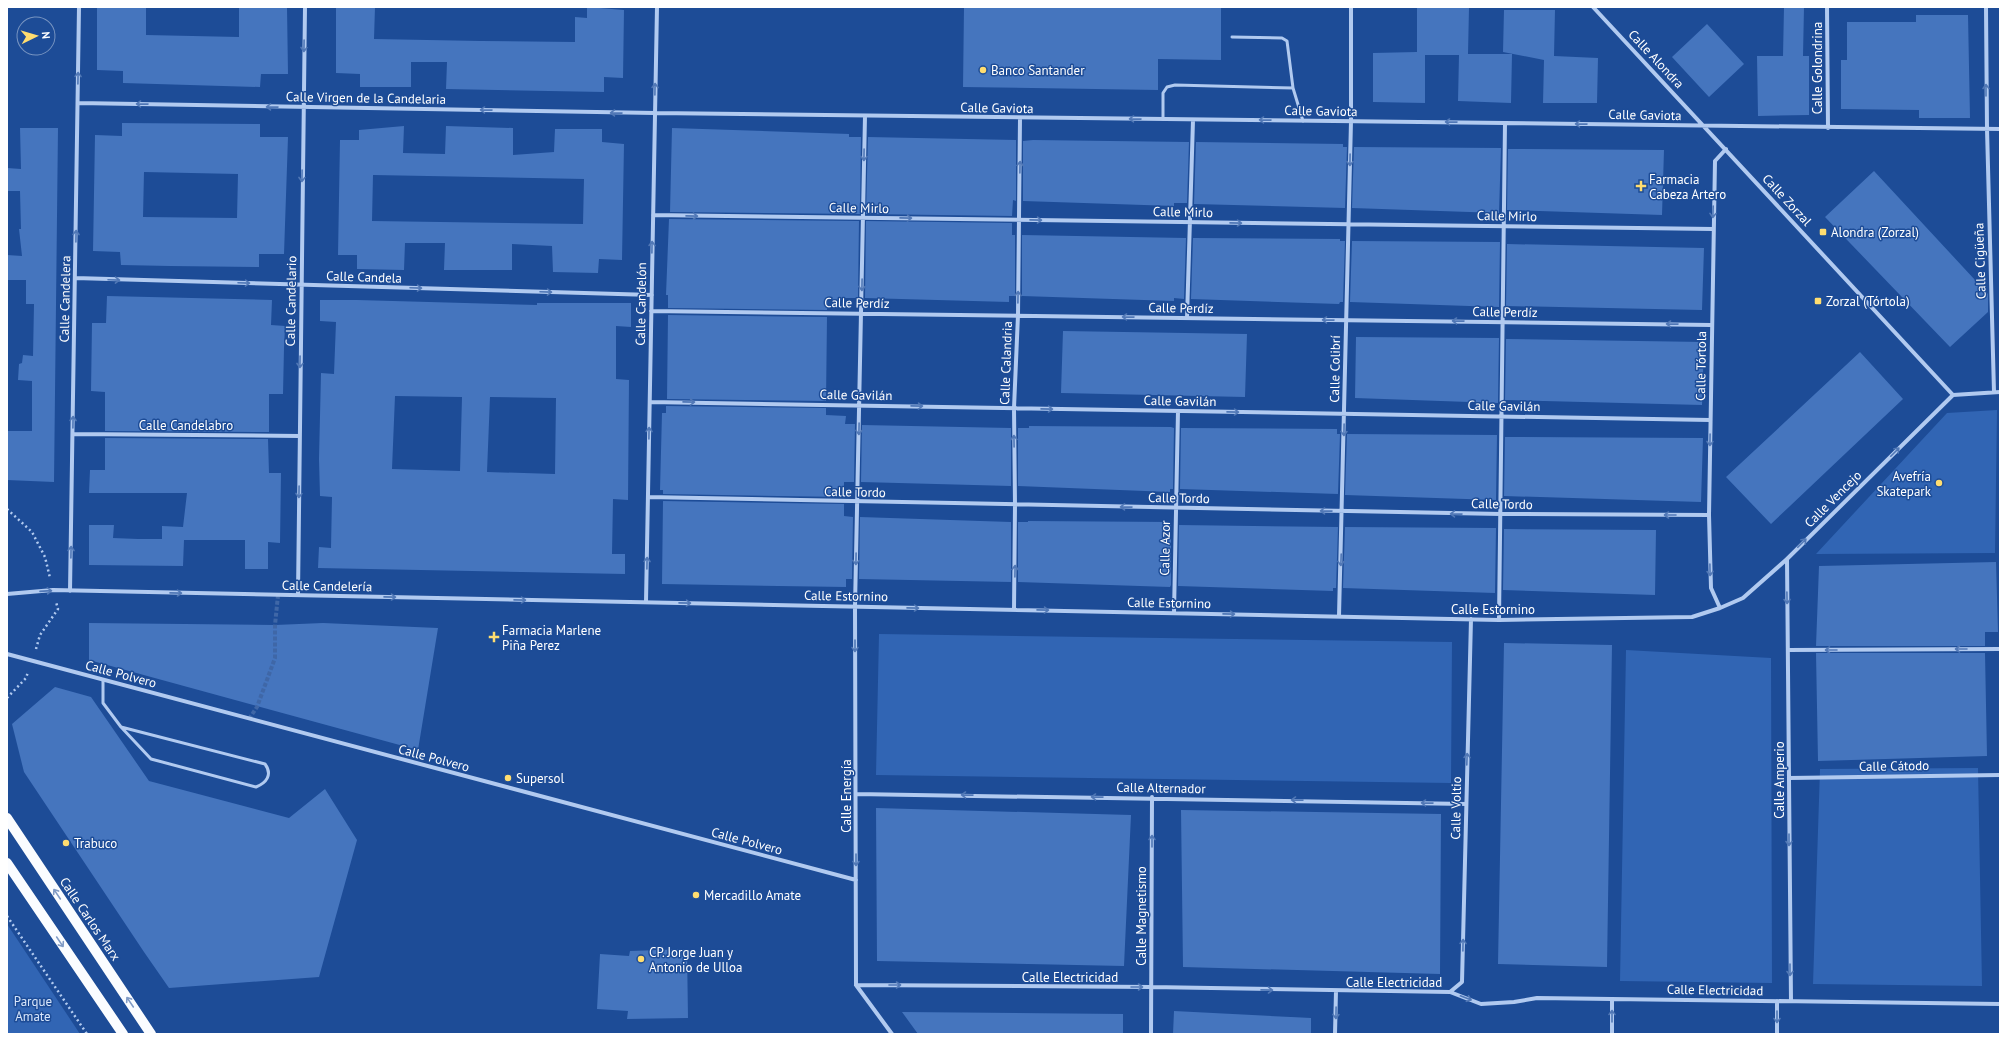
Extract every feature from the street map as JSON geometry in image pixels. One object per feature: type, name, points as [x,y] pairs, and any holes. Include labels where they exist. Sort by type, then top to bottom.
[{"type":"main road","name":"Calle Carlos Marx","points":[[7,818],[152,1034]]},
{"type":"main road","points":[[7,863],[123,1034]]},
{"type":"street","name":"Calle Candelera","points":[[70,591],[79,7]]},
{"type":"street","name":"Calle Candelario","points":[[298,595],[305,7]]},
{"type":"street","name":"Calle Candelón","points":[[646,602],[657,7]]},
{"type":"street","name":"Calle Colibrí","points":[[1339,616],[1348,224],[1351,7]]},
{"type":"street","name":"Calle Alondra","points":[[1593,7],[1704,125]]},
{"type":"street","name":"Calle Golondrina","points":[[1827,7],[1828,128]]},
{"type":"street","name":"Calle Cigüeña","points":[[1986,7],[1986,129],[1994,392]]},
{"type":"street","name":"Calle Virgen de la Candelaria","points":[[78,103],[655,114]]},
{"type":"street","name":"Calle Gaviota","points":[[655,114],[1986,129]]},
{"type":"street","name":"Calle Energía","points":[[856,985],[855,606],[865,116]]},
{"type":"street","name":"Calle Calandria","points":[[1014,610],[1014,408],[1018,315],[1020,118]]},
{"type":"street","points":[[1187,318],[1193,120]]},
{"type":"street","points":[[1499,620],[1505,123]]},
{"type":"street","name":"Calle Zorzal","points":[[1704,125],[1953,395]]},
{"type":"street","points":[[1986,129],[2000,129]]},
{"type":"street","name":"Calle Tórtola","points":[[1720,608],[1711,588],[1709,515],[1711,325],[1715,161],[1726,149]]},
{"type":"street","name":"Calle Mirlo","points":[[653,215],[1713,229]]},
{"type":"street","name":"Calle Candela","points":[[75,278],[652,295]]},
{"type":"street","name":"Calle Perdíz","points":[[651,311],[1711,325]]},
{"type":"street","points":[[1953,395],[2000,392]]},
{"type":"street","name":"Calle Vencejo","points":[[1720,608],[1743,598],[1787,559],[1953,395]]},
{"type":"street","name":"Calle Gavilán","points":[[650,402],[1710,420]]},
{"type":"street","name":"Calle Azor","points":[[1174,613],[1178,411]]},
{"type":"street","name":"Calle Candelabro","points":[[73,434],[299,436]]},
{"type":"street","name":"Calle Tordo","points":[[648,497],[1342,512],[1709,515]]},
{"type":"street","name":"Calle Amperio","points":[[1787,559],[1790,1001]]},
{"type":"street","name":"Calle Candelería","points":[[7,594],[70,591],[646,602]]},
{"type":"street","name":"Calle Estornino","points":[[646,602],[1499,620],[1692,617],[1720,608]]},
{"type":"street","name":"Calle Voltio","points":[[1450,992],[1462,982],[1471,619]]},
{"type":"street","points":[[1788,650],[2000,649]]},
{"type":"street","name":"Calle Polvero","points":[[7,654],[856,880]]},
{"type":"street","name":"Calle Cátodo","points":[[1789,778],[2000,775]]},
{"type":"street","name":"Calle Alternador","points":[[856,794],[1466,804]]},
{"type":"street","name":"Calle Magnetismo","points":[[1151,1034],[1152,798]]},
{"type":"street","points":[[856,985],[892,1034]]},
{"type":"street","name":"Calle Electricidad","points":[[856,985],[1151,987],[1450,992],[1481,1004],[1514,1002],[1537,998],[2000,1004]]},
{"type":"street","points":[[1336,991],[1336,1034]]},
{"type":"street","points":[[1612,999],[1612,1034]]},
{"type":"street","points":[[1777,1001],[1777,1034]]},
{"type":"lane","points":[[1232,37],[1282,38],[1287,41],[1293,88],[1304,121]]},
{"type":"lane","points":[[1163,119],[1163,92],[1167,87],[1175,85],[1293,88]]},
{"type":"lane","points":[[103,680],[103,703],[121,727],[151,759],[256,787],[264,784],[268,778],[268,768],[265,764],[121,727]]},
{"type":"path","points":[[7,509],[32,532],[45,557],[51,582]]},
{"type":"path","points":[[35,651],[40,635],[58,609],[55,600]]},
{"type":"path","points":[[7,698],[26,678],[29,669]]},
{"type":"path","points":[[7,916],[87,1034]]},
{"type":"green space","name":"Avefría Skatepark","points":[[1997,410],[1995,553],[1816,554],[1947,413]]},
{"type":"green space","points":[[879,634],[1452,642],[1451,783],[876,775]]},
{"type":"green space","points":[[1626,650],[1771,658],[1772,983],[1620,981]]},
{"type":"green space","points":[[1978,768],[1982,986],[1813,984],[1820,769]]},
{"type":"green space","name":"Parque Amate","points":[[7,924],[80,1034],[7,1034]]},
{"type":"building","points":[[97,7],[146,7],[146,35],[239,37],[239,7],[287,7],[288,74],[261,74],[260,87],[123,83],[123,71],[97,70]]},
{"type":"building","points":[[336,7],[375,7],[374,39],[575,42],[575,17],[587,18],[587,7],[624,10],[623,78],[604,77],[604,92],[446,89],[447,62],[411,62],[411,87],[360,87],[360,74],[336,73]]},
{"type":"building","points":[[964,7],[1221,7],[1221,60],[1158,59],[1158,90],[963,87]]},
{"type":"building","points":[[1417,7],[1469,8],[1468,54],[1512,54],[1511,103],[1458,101],[1459,55],[1425,55],[1425,103],[1373,102],[1373,53],[1417,52]]},
{"type":"building","points":[[1784,7],[1804,7],[1803,56],[1809,56],[1809,115],[1758,116],[1757,56],[1783,56]]},
{"type":"building","points":[[1504,10],[1555,10],[1554,56],[1598,58],[1597,103],[1543,103],[1544,60],[1503,52]]},
{"type":"building","points":[[1916,15],[1968,15],[1970,118],[1919,118],[1919,110],[1841,109],[1841,60],[1847,60],[1847,22],[1916,22]]},
{"type":"building","points":[[1707,24],[1744,64],[1709,97],[1672,57]]},
{"type":"building","points":[[122,123],[260,124],[260,137],[288,137],[284,254],[259,254],[259,267],[170,266],[121,265],[120,252],[93,251],[95,135],[122,136]],"holes":[[[144,172],[238,174],[237,218],[143,217]]]},
{"type":"building","points":[[404,126],[403,153],[445,154],[446,126],[513,128],[513,155],[554,152],[555,129],[602,129],[602,142],[624,144],[622,260],[599,259],[598,273],[553,272],[552,246],[512,244],[512,270],[444,270],[445,243],[405,243],[404,270],[357,269],[357,255],[338,255],[340,140],[359,140],[359,130]],"holes":[[[373,175],[584,179],[583,224],[372,221]]]},
{"type":"building","points":[[20,128],[58,128],[54,482],[7,480],[7,431],[32,431],[32,381],[18,380],[19,364],[22,363],[23,355],[33,356],[34,304],[26,304],[26,280],[7,280],[7,255],[22,256],[19,229],[21,229],[20,191],[7,191],[7,168],[21,169]]},
{"type":"building","points":[[672,128],[849,134],[849,137],[861,137],[860,214],[670,212]]},
{"type":"building","points":[[868,137],[1016,140],[1016,201],[1013,200],[1012,216],[866,214]]},
{"type":"building","points":[[1023,141],[1189,142],[1187,203],[1174,203],[1174,206],[1023,201]]},
{"type":"building","points":[[1196,142],[1343,144],[1343,147],[1347,147],[1345,208],[1194,204]]},
{"type":"building","points":[[1354,147],[1501,148],[1499,213],[1352,208]]},
{"type":"building","points":[[1508,149],[1664,150],[1662,215],[1507,210]]},
{"type":"building","points":[[1874,171],[1988,294],[1988,312],[1950,347],[1825,217]]},
{"type":"building","points":[[669,219],[859,221],[858,298],[828,300],[827,310],[668,308],[668,295],[666,295]]},
{"type":"building","points":[[866,221],[1012,223],[1012,235],[1015,235],[1015,296],[1009,296],[1009,302],[865,298]]},
{"type":"building","points":[[1022,235],[1186,238],[1184,299],[1174,298],[1174,301],[1022,296]]},
{"type":"building","points":[[1193,238],[1340,239],[1340,241],[1345,241],[1343,302],[1340,302],[1339,304],[1191,299]]},
{"type":"building","points":[[1352,241],[1500,242],[1499,307],[1350,302]]},
{"type":"building","points":[[1507,244],[1704,248],[1702,310],[1506,306]]},
{"type":"building","points":[[107,296],[272,300],[271,325],[285,326],[283,394],[269,394],[269,432],[105,431],[105,392],[91,391],[92,323],[106,323]]},
{"type":"building","points":[[320,300],[537,305],[537,303],[631,303],[631,327],[616,326],[616,379],[629,380],[628,500],[613,499],[612,554],[625,554],[625,574],[318,568],[319,547],[331,548],[332,497],[320,496],[319,459],[321,373],[334,374],[336,322],[320,321]],"holes":[[[395,396],[462,397],[460,471],[392,469]],[[490,397],[556,398],[555,474],[487,472]]]},
{"type":"building","points":[[668,315],[827,317],[826,401],[667,399]]},
{"type":"building","points":[[1063,331],[1247,334],[1245,397],[1061,393]]},
{"type":"building","points":[[1356,337],[1499,338],[1498,403],[1355,398]]},
{"type":"building","points":[[1506,339],[1704,342],[1702,405],[1505,400]]},
{"type":"building","points":[[1860,352],[1903,399],[1771,524],[1726,477]]},
{"type":"building","points":[[666,406],[826,408],[826,415],[846,416],[845,424],[855,424],[854,482],[844,482],[844,497],[663,494],[663,490],[660,490],[662,413],[666,413]]},
{"type":"building","points":[[862,425],[1011,428],[1011,486],[861,482]]},
{"type":"building","points":[[1029,426],[1174,428],[1173,489],[1170,489],[1170,492],[1018,486],[1018,428],[1029,428]]},
{"type":"building","points":[[1181,428],[1337,429],[1337,434],[1340,434],[1338,494],[1180,489]]},
{"type":"building","points":[[1347,434],[1497,435],[1496,500],[1345,495]]},
{"type":"building","points":[[1505,437],[1703,438],[1701,502],[1504,496]]},
{"type":"building","points":[[105,438],[268,439],[269,473],[281,473],[280,543],[268,542],[268,569],[245,569],[245,540],[184,540],[183,566],[89,565],[89,525],[114,525],[113,538],[138,539],[162,539],[162,526],[183,527],[187,493],[89,493],[90,470],[105,470]]},
{"type":"building","points":[[663,501],[844,504],[844,516],[853,517],[852,579],[846,579],[846,587],[662,584]]},
{"type":"building","points":[[860,517],[1011,522],[1011,582],[859,579]]},
{"type":"building","points":[[1018,522],[1171,522],[1171,585],[1170,587],[1018,582]]},
{"type":"building","points":[[1179,525],[1338,527],[1336,588],[1333,588],[1333,591],[1178,586]]},
{"type":"building","points":[[1345,527],[1496,528],[1495,593],[1343,588]]},
{"type":"building","points":[[1504,529],[1656,530],[1655,595],[1503,590]]},
{"type":"building","points":[[1996,562],[1998,632],[1985,632],[1985,646],[1816,646],[1819,566]]},
{"type":"building","points":[[89,623],[275,625],[323,623],[438,628],[418,750],[89,660]]},
{"type":"building","points":[[1504,643],[1612,645],[1607,967],[1498,964]]},
{"type":"building","points":[[1816,653],[1985,653],[1987,756],[1818,761]]},
{"type":"building","points":[[55,687],[91,697],[149,781],[289,818],[325,789],[357,840],[319,977],[169,988],[24,772],[12,724]]},
{"type":"building","points":[[876,808],[1131,815],[1124,966],[877,961]]},
{"type":"building","points":[[1181,810],[1441,814],[1440,974],[1183,967]]},
{"type":"building","points":[[687,949],[688,1018],[627,1019],[628,1011],[597,1009],[600,954],[629,956],[630,951]]},
{"type":"building","points":[[1174,1011],[1311,1018],[1311,1034],[1173,1034]]},
{"type":"building","points":[[902,1012],[1123,1014],[1123,1034],[918,1034]]},
{"type":"tunnel","points":[[249,719],[257,707],[275,658],[275,625],[278,595]]},
{"type":"place","name":"Banco Santander","points":[[983,70]]},
{"type":"place","name":"Farmacia Cabeza Artero","points":[[1641,186]]},
{"type":"place","name":"Alondra (Zorzal)","points":[[1823,232]]},
{"type":"place","name":"Zorzal (Tórtola)","points":[[1818,301]]},
{"type":"place","name":"Avefría Skatepark","points":[[1939,483]]},
{"type":"place","name":"Farmacia Marlene Piña Perez","points":[[494,637]]},
{"type":"place","name":"Supersol","points":[[508,778]]},
{"type":"place","name":"Trabuco","points":[[66,843]]},
{"type":"place","name":"Mercadillo Amate","points":[[696,895]]},
{"type":"place","name":"CP. Jorge Juan y Antonio de Ulloa","points":[[641,959]]}]
